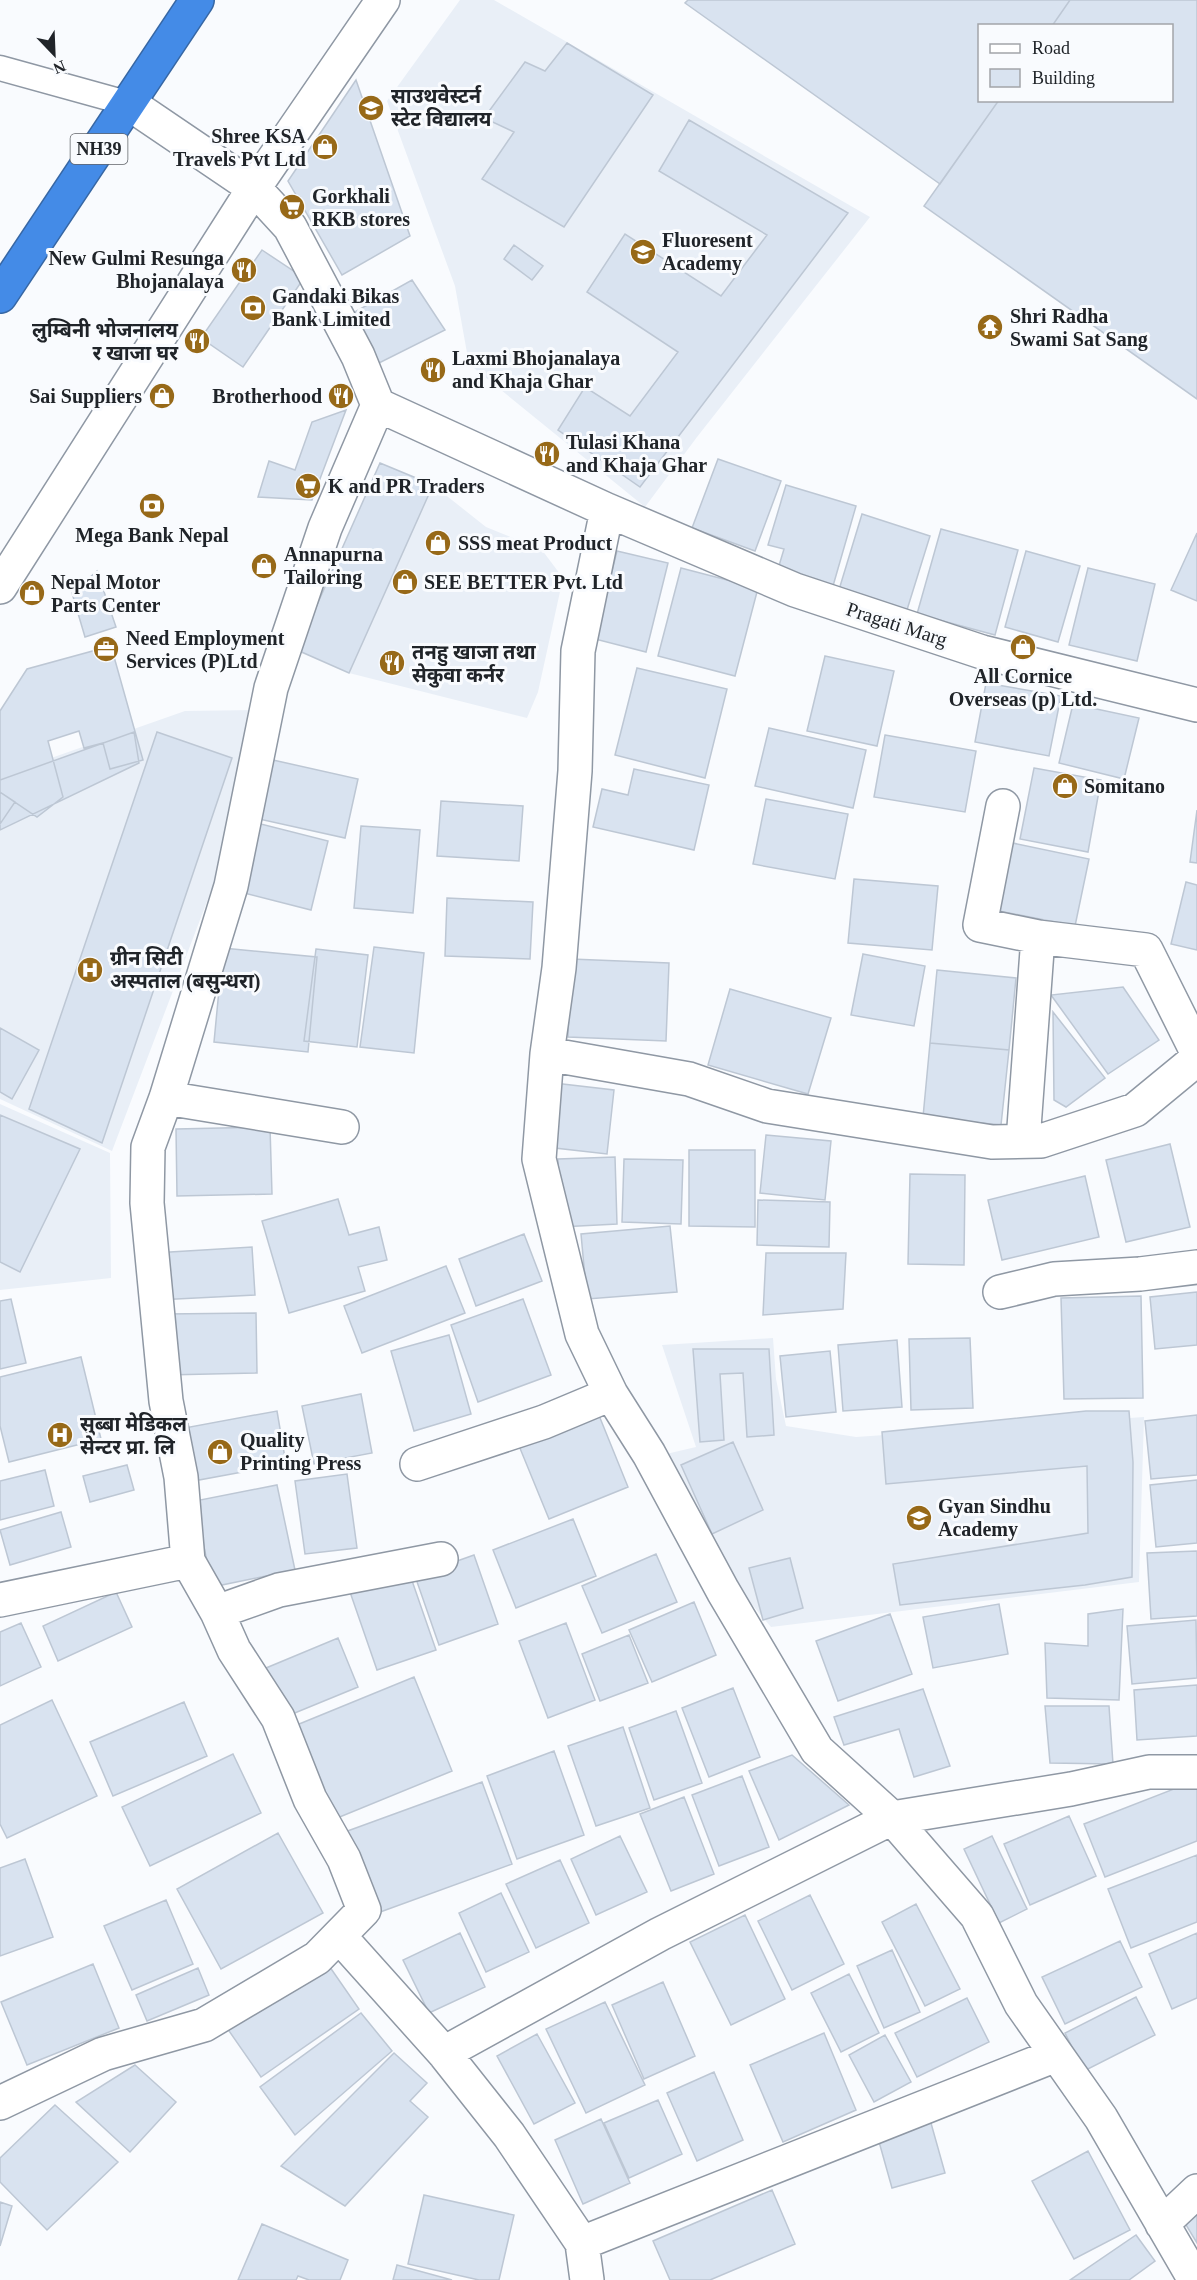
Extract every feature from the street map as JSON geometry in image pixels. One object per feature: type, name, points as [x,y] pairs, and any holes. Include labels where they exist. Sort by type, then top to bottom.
[{"type":"highway","name":"NH39","points":[[0,296],[197,0]]},
{"type":"street","points":[[0,587],[254,188],[383,0]]},
{"type":"street","points":[[0,2103],[103,2054],[204,2025],[317,1958],[340,1938],[364,1910],[344,1859],[310,1799],[278,1718],[234,1650],[217,1612],[188,1561],[181,1477],[166,1401],[147,1203],[148,1147],[166,1098],[231,886],[271,688],[325,528],[378,405],[358,356],[290,227],[254,188],[129,104]]},
{"type":"street","name":"Pragati Marg","points":[[378,405],[607,510],[795,590],[982,652],[1197,705]]},
{"type":"street","points":[[607,510],[578,651],[575,771],[560,968],[547,1054],[539,1159],[582,1334],[611,1394],[649,1454],[723,1591],[817,1750],[892,1818],[977,1916],[1021,2004],[1101,2118],[1194,2280]]},
{"type":"street","points":[[1003,806],[980,925],[1038,937],[1146,950],[1197,1052]]},
{"type":"street","points":[[1023,1141],[1038,937]]},
{"type":"street","points":[[547,1054],[689,1079],[767,1106],[992,1142],[1041,1140],[1135,1110],[1197,1059]]},
{"type":"street","points":[[166,1098],[342,1126]]},
{"type":"street","points":[[1000,1292],[1054,1279],[1140,1274],[1197,1267]]},
{"type":"street","points":[[417,1464],[544,1422],[611,1394]]},
{"type":"street","points":[[217,1612],[279,1590],[441,1559]]},
{"type":"street","points":[[0,1599],[188,1561]]},
{"type":"street","points":[[444,2052],[660,1934],[892,1818],[1071,1789],[1149,1773],[1197,1772]]},
{"type":"street","points":[[340,1938],[444,2052],[509,2135],[582,2242],[587,2280]]},
{"type":"street","points":[[582,2242],[1056,2055]]},
{"type":"street","points":[[1162,2224],[1197,2191]]},
{"type":"lane","points":[[0,68],[129,104]]},
{"type":"shaded area","name":"Fluoresent Academy","points":[[460,0],[494,0],[870,217],[697,437],[645,507],[469,364],[455,286],[387,101]]},
{"type":"shaded area","points":[[433,485],[486,527],[542,550],[563,578],[538,692],[527,718],[349,673]]},
{"type":"shaded area","name":"ग्रीन सिटी अस्पताल (बसुन्धरा)","points":[[257,710],[230,841],[112,1151],[0,1099],[0,776],[185,711]]},
{"type":"shaded area","points":[[0,1104],[110,1153],[111,1278],[0,1290]]},
{"type":"shaded area","name":"Gyan Sindhu Academy","points":[[773,1338],[776,1379],[786,1426],[856,1437],[1144,1417],[1139,1582],[771,1627],[732,1581],[662,1455],[696,1447],[662,1345]]},
{"type":"building","points":[[688,0],[1070,0],[1053,24],[978,24],[978,102],[998,102],[940,184],[685,3]]},
{"type":"building","name":"Shri Radha Swami Sat Sang","points":[[1070,0],[1197,0],[1197,399],[924,206],[998,102],[1173,102],[1173,24],[1053,24]]},
{"type":"building","points":[[567,43],[653,95],[564,227],[482,179],[514,132],[484,118],[525,62],[545,71]]},
{"type":"building","points":[[356,80],[410,236],[342,275],[288,181]]},
{"type":"building","points":[[689,120],[848,213],[640,487],[558,430],[585,387],[630,416],[678,352],[587,292],[625,234],[721,296],[767,235],[659,171]]},
{"type":"building","points":[[514,245],[543,266],[532,280],[504,259]]},
{"type":"building","name":"Gandaki Bikas Bank Limited","points":[[262,250],[304,278],[243,367],[201,338]]},
{"type":"building","points":[[412,280],[445,330],[375,365],[344,318]]},
{"type":"building","points":[[346,410],[312,500],[258,497],[269,461],[295,470],[312,422]]},
{"type":"building","points":[[718,459],[781,481],[755,551],[692,528]]},
{"type":"building","points":[[380,463],[433,485],[349,673],[297,650]]},
{"type":"building","points":[[786,485],[856,506],[833,586],[778,569],[784,549],[768,545]]},
{"type":"building","points":[[862,514],[930,536],[906,613],[838,593]]},
{"type":"building","points":[[941,529],[1018,550],[995,635],[917,614]]},
{"type":"building","points":[[1197,533],[1197,601],[1171,590]]},
{"type":"building","points":[[617,551],[668,563],[646,652],[595,639]]},
{"type":"building","points":[[1026,551],[1080,566],[1058,642],[1005,627]]},
{"type":"building","points":[[681,568],[758,588],[735,676],[658,656]]},
{"type":"building","points":[[1088,568],[1155,584],[1137,661],[1069,645]]},
{"type":"building","points":[[97,571],[116,627],[85,637],[72,593]]},
{"type":"building","points":[[111,646],[143,760],[110,769],[103,743],[84,748],[79,731],[48,741],[63,797],[37,817],[0,792],[0,711],[27,669]]},
{"type":"building","points":[[825,656],[894,671],[877,746],[807,731]]},
{"type":"building","points":[[637,668],[727,689],[705,778],[615,755]]},
{"type":"building","points":[[986,683],[1061,696],[1049,756],[975,742]]},
{"type":"building","points":[[1073,704],[1139,718],[1124,779],[1059,763]]},
{"type":"building","points":[[769,728],[866,750],[853,808],[755,786]]},
{"type":"building","points":[[134,732],[139,763],[0,830],[0,780]]},
{"type":"building","points":[[157,732],[232,758],[102,1143],[29,1109]]},
{"type":"building","points":[[885,735],[976,751],[965,812],[874,797]]},
{"type":"building","points":[[273,760],[358,779],[345,838],[259,819]]},
{"type":"building","points":[[1034,768],[1101,780],[1088,852],[1020,839]]},
{"type":"building","points":[[634,769],[709,785],[694,850],[593,827],[602,789],[628,795]]},
{"type":"building","points":[[0,792],[15,802],[0,824]]},
{"type":"building","points":[[766,799],[848,814],[835,879],[753,864]]},
{"type":"building","points":[[441,801],[523,806],[519,861],[437,856]]},
{"type":"building","points":[[1197,810],[1197,863],[1190,862]]},
{"type":"building","points":[[253,822],[328,841],[311,910],[236,891]]},
{"type":"building","points":[[361,826],[420,830],[413,913],[354,908]]},
{"type":"building","points":[[1003,841],[1089,859],[1075,926],[989,909]]},
{"type":"building","points":[[854,879],[938,886],[932,950],[848,943]]},
{"type":"building","points":[[1186,882],[1197,885],[1197,950],[1171,944]]},
{"type":"building","points":[[447,898],[533,902],[530,959],[445,956]]},
{"type":"building","points":[[374,947],[424,953],[414,1053],[360,1047]]},
{"type":"building","points":[[223,948],[317,957],[308,1052],[214,1042]]},
{"type":"building","points":[[316,949],[368,955],[357,1047],[304,1041]]},
{"type":"building","points":[[863,954],[925,966],[914,1026],[851,1015]]},
{"type":"building","points":[[571,959],[669,963],[666,1041],[568,1037]]},
{"type":"building","points":[[937,970],[1016,978],[1009,1050],[930,1043]]},
{"type":"building","points":[[1123,987],[1159,1040],[1108,1074],[1051,995]]},
{"type":"building","points":[[730,989],[831,1018],[808,1094],[708,1065]]},
{"type":"building","points":[[1053,1012],[1105,1078],[1066,1107],[1054,1100]]},
{"type":"building","points":[[0,1028],[39,1050],[12,1099],[0,1092]]},
{"type":"building","points":[[930,1043],[1009,1050],[1001,1125],[923,1117]]},
{"type":"building","points":[[554,1083],[614,1090],[607,1154],[546,1147]]},
{"type":"building","points":[[0,1115],[80,1149],[20,1272],[0,1262]]},
{"type":"building","points":[[270,1127],[272,1194],[177,1196],[176,1129]]},
{"type":"building","points":[[766,1135],[831,1141],[825,1200],[760,1193]]},
{"type":"building","points":[[1170,1144],[1190,1227],[1126,1242],[1106,1160]]},
{"type":"building","points":[[689,1150],[755,1150],[755,1227],[689,1226]]},
{"type":"building","points":[[615,1157],[617,1224],[560,1227],[558,1159]]},
{"type":"building","points":[[624,1159],[683,1160],[681,1224],[622,1222]]},
{"type":"building","points":[[910,1174],[965,1175],[964,1265],[908,1264]]},
{"type":"building","points":[[1085,1176],[1099,1237],[1002,1260],[988,1200]]},
{"type":"building","points":[[338,1199],[349,1235],[379,1227],[387,1260],[358,1267],[365,1291],[289,1313],[262,1221]]},
{"type":"building","points":[[758,1200],[830,1202],[829,1247],[757,1245]]},
{"type":"building","points":[[670,1226],[677,1292],[587,1299],[581,1234]]},
{"type":"building","points":[[524,1234],[542,1281],[476,1306],[459,1259]]},
{"type":"building","points":[[252,1247],[255,1295],[157,1300],[154,1253]]},
{"type":"building","points":[[766,1253],[846,1253],[843,1309],[763,1315]]},
{"type":"building","points":[[446,1266],[465,1313],[362,1353],[344,1306]]},
{"type":"building","points":[[1197,1292],[1197,1345],[1155,1349],[1150,1297]]},
{"type":"building","points":[[1141,1296],[1143,1398],[1064,1399],[1061,1298]]},
{"type":"building","points":[[11,1299],[26,1363],[0,1369],[0,1301]]},
{"type":"building","points":[[523,1299],[551,1375],[478,1402],[451,1325]]},
{"type":"building","points":[[256,1313],[257,1373],[166,1375],[165,1314]]},
{"type":"building","points":[[449,1335],[471,1414],[414,1431],[391,1351]]},
{"type":"building","points":[[970,1338],[973,1408],[911,1410],[909,1339]]},
{"type":"building","points":[[897,1340],[902,1407],[843,1411],[838,1345]]},
{"type":"building","points":[[693,1349],[769,1349],[774,1435],[747,1437],[743,1373],[720,1374],[724,1440],[700,1442]]},
{"type":"building","points":[[830,1351],[836,1412],[786,1417],[780,1356]]},
{"type":"building","points":[[81,1357],[101,1439],[9,1462],[0,1426],[0,1377]]},
{"type":"building","points":[[361,1394],[372,1453],[314,1464],[302,1406]]},
{"type":"building","points":[[596,1408],[628,1487],[549,1519],[517,1441]]},
{"type":"building","points":[[277,1411],[286,1464],[188,1482],[179,1429]]},
{"type":"building","points":[[1086,1411],[1129,1411],[1133,1462],[1132,1577],[1085,1585],[900,1605],[893,1564],[1088,1533],[1087,1466],[886,1484],[882,1432]]},
{"type":"building","points":[[1197,1415],[1197,1475],[1151,1479],[1145,1421]]},
{"type":"building","points":[[733,1442],[763,1510],[712,1534],[681,1465]]},
{"type":"building","points":[[127,1465],[134,1490],[90,1502],[83,1476]]},
{"type":"building","points":[[45,1470],[54,1506],[0,1520],[0,1481]]},
{"type":"building","points":[[347,1474],[357,1548],[305,1554],[295,1481]]},
{"type":"building","points":[[1197,1480],[1197,1543],[1156,1547],[1150,1485]]},
{"type":"building","points":[[277,1485],[295,1570],[212,1587],[195,1501]]},
{"type":"building","points":[[61,1512],[71,1547],[10,1565],[0,1530]]},
{"type":"building","points":[[573,1519],[596,1576],[516,1608],[493,1550]]},
{"type":"building","points":[[1197,1551],[1197,1616],[1151,1619],[1147,1553]]},
{"type":"building","points":[[656,1554],[677,1602],[602,1633],[582,1586]]},
{"type":"building","points":[[474,1555],[498,1624],[439,1645],[415,1576]]},
{"type":"building","points":[[790,1558],[803,1608],[763,1620],[749,1568]]},
{"type":"building","points":[[409,1572],[436,1650],[377,1670],[350,1592]]},
{"type":"building","points":[[116,1592],[132,1627],[58,1661],[43,1626]]},
{"type":"building","points":[[694,1602],[716,1655],[652,1682],[629,1630]]},
{"type":"building","points":[[999,1604],[1008,1654],[933,1668],[923,1617]]},
{"type":"building","points":[[1123,1609],[1119,1700],[1047,1698],[1045,1643],[1088,1646],[1088,1614]]},
{"type":"building","points":[[890,1614],[912,1674],[838,1701],[816,1641]]},
{"type":"building","points":[[1196,1620],[1197,1678],[1132,1684],[1127,1626]]},
{"type":"building","points":[[21,1623],[41,1667],[0,1686],[0,1632]]},
{"type":"building","points":[[566,1623],[595,1700],[548,1718],[519,1641]]},
{"type":"building","points":[[629,1635],[648,1683],[600,1701],[582,1654]]},
{"type":"building","points":[[338,1638],[358,1687],[285,1717],[266,1668]]},
{"type":"building","points":[[414,1677],[452,1771],[325,1823],[287,1729]]},
{"type":"building","points":[[1197,1685],[1197,1736],[1137,1740],[1134,1690]]},
{"type":"building","points":[[733,1688],[760,1757],[709,1777],[682,1708]]},
{"type":"building","points":[[923,1689],[950,1766],[914,1777],[899,1729],[844,1745],[834,1717]]},
{"type":"building","points":[[52,1700],[97,1796],[7,1838],[0,1824],[0,1725]]},
{"type":"building","points":[[184,1702],[207,1756],[113,1796],[90,1742]]},
{"type":"building","points":[[1045,1706],[1109,1706],[1113,1764],[1050,1763]]},
{"type":"building","points":[[676,1711],[702,1783],[654,1800],[629,1728]]},
{"type":"building","points":[[623,1727],[650,1808],[596,1826],[568,1746]]},
{"type":"building","points":[[554,1751],[584,1835],[517,1859],[487,1776]]},
{"type":"building","points":[[233,1754],[261,1813],[150,1866],[122,1807]]},
{"type":"building","points":[[792,1755],[849,1805],[779,1840],[749,1771]]},
{"type":"building","points":[[742,1776],[769,1847],[719,1866],[692,1795]]},
{"type":"building","points":[[1197,1780],[1197,1841],[1105,1877],[1084,1824]]},
{"type":"building","points":[[482,1782],[512,1864],[372,1915],[342,1833]]},
{"type":"building","points":[[684,1797],[714,1874],[671,1891],[640,1814]]},
{"type":"building","points":[[1069,1816],[1096,1876],[1030,1905],[1004,1844]]},
{"type":"building","points":[[278,1833],[323,1913],[221,1969],[177,1889]]},
{"type":"building","points":[[620,1836],[647,1892],[596,1915],[571,1859]]},
{"type":"building","points":[[992,1836],[1027,1909],[999,1923],[964,1849]]},
{"type":"building","points":[[1197,1855],[1197,1922],[1131,1948],[1108,1889]]},
{"type":"building","points":[[25,1859],[53,1937],[0,1956],[0,1868]]},
{"type":"building","points":[[560,1860],[589,1923],[536,1948],[506,1884]]},
{"type":"building","points":[[501,1893],[529,1952],[486,1972],[459,1913]]},
{"type":"building","points":[[810,1895],[844,1964],[792,1990],[758,1921]]},
{"type":"building","points":[[166,1900],[193,1964],[132,1990],[104,1926]]},
{"type":"building","points":[[916,1904],[960,1989],[925,2006],[882,1922]]},
{"type":"building","points":[[745,1915],[785,1999],[731,2025],[690,1942]]},
{"type":"building","points":[[460,1933],[485,1987],[429,2013],[403,1960]]},
{"type":"building","points":[[1197,1933],[1197,1998],[1172,2009],[1149,1954]]},
{"type":"building","points":[[1120,1941],[1142,1987],[1065,2024],[1042,1977]]},
{"type":"building","points":[[892,1950],[920,2012],[884,2028],[857,1966]]},
{"type":"building","points":[[325,1960],[359,2009],[261,2077],[227,2028]]},
{"type":"building","points":[[93,1964],[119,2028],[27,2065],[1,2002]]},
{"type":"building","points":[[198,1968],[209,1995],[147,2021],[136,1995]]},
{"type":"building","points":[[849,1974],[879,2033],[841,2052],[811,1993]]},
{"type":"building","points":[[663,1982],[695,2056],[644,2079],[612,2005]]},
{"type":"building","points":[[1136,1997],[1155,2035],[1084,2071],[1065,2033]]},
{"type":"building","points":[[967,1998],[989,2042],[917,2077],[895,2033]]},
{"type":"building","points":[[605,2002],[645,2085],[586,2113],[546,2029]]},
{"type":"building","points":[[361,2013],[392,2051],[295,2135],[260,2087]]},
{"type":"building","points":[[824,2033],[856,2110],[783,2142],[750,2065]]},
{"type":"building","points":[[537,2034],[575,2103],[534,2124],[497,2056]]},
{"type":"building","points":[[885,2035],[911,2082],[874,2102],[849,2055]]},
{"type":"building","points":[[394,2053],[427,2083],[410,2101],[428,2117],[345,2206],[281,2166]]},
{"type":"building","points":[[135,2065],[176,2102],[130,2152],[76,2102]]},
{"type":"building","points":[[714,2072],[743,2140],[697,2161],[667,2093]]},
{"type":"building","points":[[658,2100],[682,2154],[629,2178],[604,2123]]},
{"type":"building","points":[[55,2105],[118,2162],[47,2230],[0,2182],[0,2158]]},
{"type":"building","points":[[929,2116],[945,2173],[892,2188],[876,2131]]},
{"type":"building","points":[[601,2119],[630,2183],[583,2204],[555,2140]]},
{"type":"building","points":[[1088,2151],[1130,2230],[1074,2259],[1032,2181]]},
{"type":"building","points":[[772,2190],[795,2244],[710,2280],[670,2280],[653,2241]]},
{"type":"building","points":[[424,2195],[514,2215],[499,2280],[479,2280],[408,2264]]},
{"type":"building","points":[[0,2202],[12,2206],[0,2246]]},
{"type":"building","points":[[1197,2204],[1197,2243],[1180,2215]]},
{"type":"building","points":[[262,2224],[348,2260],[340,2280],[309,2280],[298,2276],[296,2280],[238,2280]]},
{"type":"building","points":[[1136,2235],[1155,2261],[1129,2280],[1070,2280]]},
{"type":"building","points":[[397,2265],[452,2280],[393,2280]]},
{"type":"place","name":"साउथवेस्टर्न स्टेट विद्यालय","points":[[371,108]]},
{"type":"place","name":"Shree KSA Travels Pvt Ltd","points":[[325,147]]},
{"type":"place","name":"Gorkhali RKB stores","points":[[292,207]]},
{"type":"place","name":"Fluoresent Academy","points":[[643,252]]},
{"type":"place","name":"New Gulmi Resunga Bhojanalaya","points":[[244,270]]},
{"type":"place","name":"Gandaki Bikas Bank Limited","points":[[253,308]]},
{"type":"place","name":"Shri Radha Swami Sat Sang","points":[[990,327]]},
{"type":"place","name":"लुम्बिनी भोजनालय र खाजा घर","points":[[197,341]]},
{"type":"place","name":"Laxmi Bhojanalaya and Khaja Ghar","points":[[433,370]]},
{"type":"place","name":"Sai Suppliers","points":[[162,396]]},
{"type":"place","name":"Brotherhood","points":[[341,396]]},
{"type":"place","name":"Tulasi Khana and Khaja Ghar","points":[[547,454]]},
{"type":"place","name":"K and PR Traders","points":[[308,486]]},
{"type":"place","name":"Mega Bank Nepal","points":[[152,506]]},
{"type":"place","name":"SSS meat Product","points":[[438,543]]},
{"type":"place","name":"Annapurna Tailoring","points":[[264,566]]},
{"type":"place","name":"SEE BETTER Pvt. Ltd","points":[[405,582]]},
{"type":"place","name":"Nepal Motor Parts Center","points":[[32,593]]},
{"type":"place","name":"All Cornice Overseas (p) Ltd.","points":[[1023,647]]},
{"type":"place","name":"Need Employment Services (P)Ltd","points":[[106,649]]},
{"type":"place","name":"तनहु खाजा तथा सेकुवा कर्नर","points":[[392,663]]},
{"type":"place","name":"Somitano","points":[[1065,786]]},
{"type":"place","name":"ग्रीन सिटी अस्पताल (बसुन्धरा)","points":[[90,970]]},
{"type":"place","name":"सुब्बा मेडिकल सेन्टर प्रा. लि","points":[[60,1435]]},
{"type":"place","name":"Quality Printing Press","points":[[220,1452]]},
{"type":"place","name":"Gyan Sindhu Academy","points":[[919,1518]]}]
